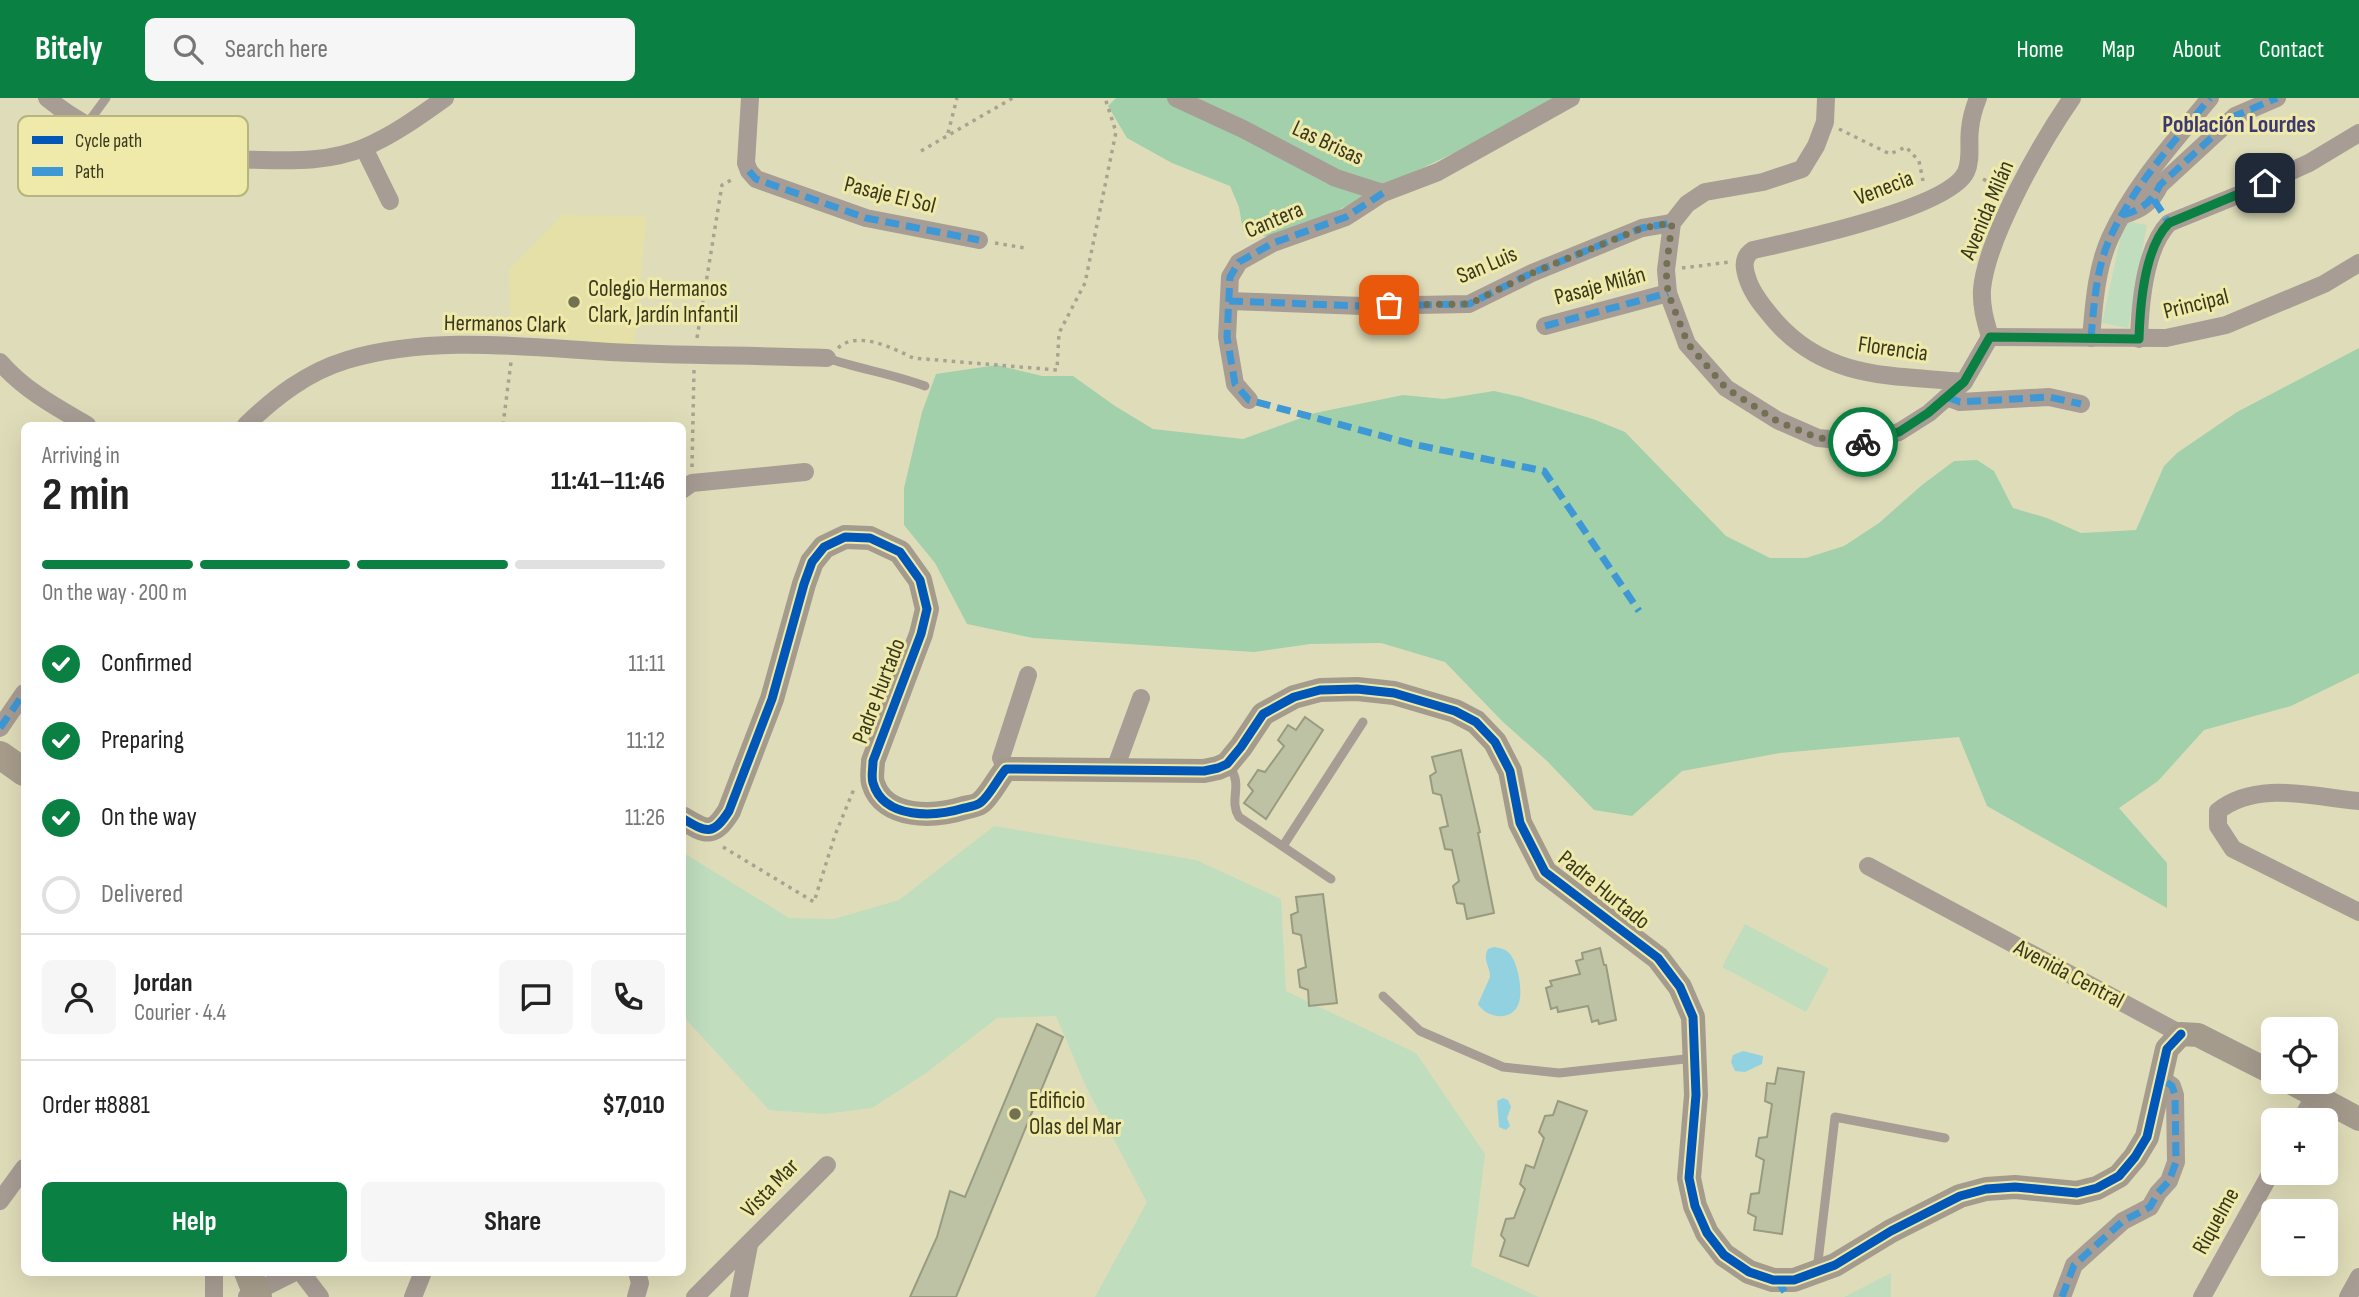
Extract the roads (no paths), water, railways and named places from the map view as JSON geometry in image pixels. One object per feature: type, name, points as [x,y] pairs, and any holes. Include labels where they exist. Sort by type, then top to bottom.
[{"type":"main road","points":[[0,755],[21,770]]},
{"type":"street","points":[[47,98],[69,116]]},
{"type":"street","points":[[248,159],[288,160],[334,157],[364,148],[445,98]]},
{"type":"street","name":"Pasaje El Sol","points":[[750,98],[745,150],[749,171],[756,178],[866,218],[979,240]]},
{"type":"street","name":"Las Brisas","points":[[1176,98],[1243,129],[1336,178],[1383,193]]},
{"type":"street","points":[[1383,193],[1438,172],[1571,98]]},
{"type":"street","points":[[1826,98],[1825,122],[1816,146],[1802,169],[1763,182],[1705,192],[1687,204],[1672,223],[1666,270],[1668,293],[1688,344],[1726,388],[1777,421],[1818,438],[1863,442],[1899,432],[1928,413],[1964,382],[1990,337]]},
{"type":"street","name":"Venecia","points":[[1744,261],[1746,255],[1753,250],[1831,233],[1903,210],[1961,180],[1967,171],[1970,130],[1978,98]]},
{"type":"street","name":"Avenida Milán","points":[[1990,337],[1982,312],[1982,287],[1998,236],[2020,187],[2055,122],[2072,98]]},
{"type":"street","points":[[2091,338],[2096,286],[2109,239],[2140,183],[2210,98]]},
{"type":"street","points":[[2123,215],[2135,212],[2154,200],[2160,185],[2235,116],[2277,98]]},
{"type":"street","points":[[2139,339],[2140,304],[2154,246],[2169,223],[2309,163],[2359,133]]},
{"type":"street","points":[[364,148],[390,201]]},
{"type":"street","name":"Cantera","points":[[1249,400],[1235,384],[1227,337],[1230,277],[1240,262],[1273,243],[1346,217],[1383,193]]},
{"type":"street","name":"San Luis","points":[[1228,301],[1362,306],[1469,304],[1532,273],[1642,228],[1672,223]]},
{"type":"street","name":"Florencia","points":[[1744,261],[1748,281],[1758,300],[1792,340],[1822,359],[1858,372],[1964,382]]},
{"type":"street","name":"Principal","points":[[1990,337],[2166,338],[2226,325],[2324,285],[2359,263]]},
{"type":"street","name":"Pasaje Milán","points":[[1545,326],[1668,293]]},
{"type":"street","name":"Hermanos Clark","points":[[249,422],[288,387],[347,360],[430,346],[475,344],[694,356],[827,358]]},
{"type":"street","points":[[0,362],[13,377],[38,396],[82,422]]},
{"type":"street","points":[[1947,397],[1960,401],[2049,397],[2081,404]]},
{"type":"street","points":[[687,486],[805,472]]},
{"type":"street","name":"Padre Hurtado","points":[[686,820],[712,831],[729,811],[772,699],[812,562],[824,547],[845,537],[870,538],[900,552],[920,580],[927,609],[921,634],[873,761],[872,781],[877,792],[888,804],[903,811],[923,815],[945,814],[980,803],[1006,768]]},
{"type":"street","points":[[1028,675],[1001,758],[1006,768],[1204,771],[1227,764]]},
{"type":"street","name":"Padre Hurtado","points":[[1227,764],[1263,714],[1294,697],[1320,691],[1357,689],[1394,693],[1447,708],[1476,722],[1494,742],[1510,771],[1520,823],[1545,872],[1658,958],[1680,987],[1693,1017],[1696,1095],[1689,1178],[1695,1206],[1707,1233],[1724,1255],[1749,1272],[1783,1288],[1794,1280],[1835,1265],[1891,1231],[1960,1196],[1986,1189],[2015,1187],[2077,1193],[2096,1188],[2119,1176],[2147,1137],[2166,1049],[2181,1034]]},
{"type":"street","points":[[0,728],[21,697]]},
{"type":"street","points":[[1115,769],[1141,698]]},
{"type":"street","points":[[2359,801],[2263,792],[2231,801],[2218,811],[2218,826],[2233,849],[2359,912]]},
{"type":"street","name":"Avenida Central","points":[[1868,866],[2181,1034],[2198,1035],[2261,1067]]},
{"type":"street","points":[[2062,1297],[2074,1265],[2123,1221],[2150,1207],[2169,1181],[2176,1162],[2175,1095],[2172,1086],[2160,1077]]},
{"type":"street","points":[[2308,1108],[2315,1095],[2359,1119]]},
{"type":"street","name":"Vista Mar","points":[[695,1297],[827,1165]]},
{"type":"street","points":[[0,1201],[21,1172]]},
{"type":"street","name":"Riquelme","points":[[2202,1297],[2264,1185]]},
{"type":"street","name":"Vista Mar","points":[[711,1280],[739,1297],[749,1245]]},
{"type":"street","points":[[214,1276],[214,1297]]},
{"type":"street","points":[[251,1289],[285,1276]]},
{"type":"street","points":[[304,1276],[320,1297]]},
{"type":"street","points":[[413,1297],[421,1276]]},
{"type":"street","points":[[636,1297],[640,1283],[638,1276]]},
{"type":"street","points":[[2348,1297],[2359,1277]]},
{"type":"lane","points":[[93,116],[106,98]]},
{"type":"lane","points":[[827,358],[891,374],[925,386]]},
{"type":"lane","points":[[1283,846],[1363,722]]},
{"type":"lane","points":[[1227,764],[1235,775],[1237,784],[1234,808],[1239,817],[1331,879]]},
{"type":"lane","points":[[1383,996],[1420,1031],[1503,1067],[1559,1073],[1695,1058]]},
{"type":"lane","points":[[1816,1272],[1835,1117],[1945,1138]]},
{"type":"water","points":[[1494,947],[1509,953],[1519,978],[1520,1000],[1515,1010],[1504,1016],[1492,1015],[1478,1004],[1490,977],[1486,953]]},
{"type":"water","points":[[1743,1051],[1763,1056],[1762,1064],[1745,1072],[1735,1071],[1731,1062],[1733,1055]]},
{"type":"water","points":[[1503,1098],[1508,1100],[1511,1107],[1507,1118],[1510,1126],[1506,1130],[1499,1127],[1497,1101]]},
{"type":"place","name":"Colegio Hermanos Clark, Jardín Infantil","points":[[574,302]]},
{"type":"place","name":"Edificio Olas del Mar","points":[[1015,1114]]},
{"type":"district","name":"Población Lourdes","points":[[2239,124]]}]
